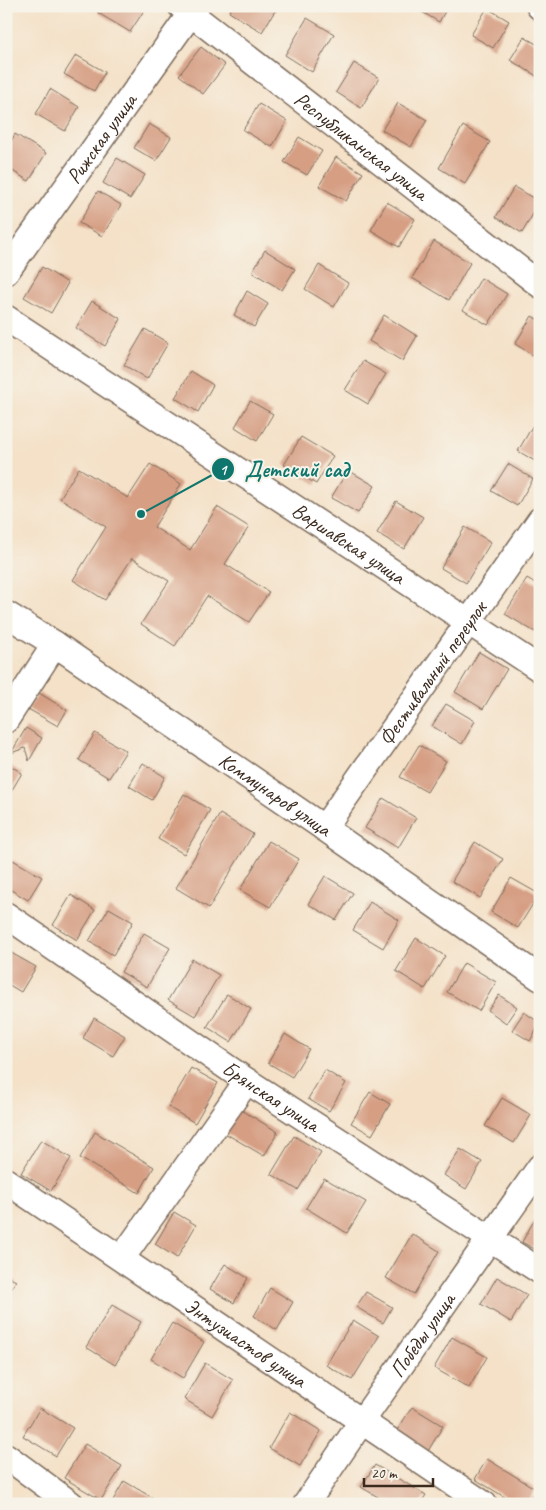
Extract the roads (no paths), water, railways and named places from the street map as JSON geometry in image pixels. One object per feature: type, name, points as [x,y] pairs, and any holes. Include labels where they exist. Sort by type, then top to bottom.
[{"type":"street","name":"Рижская улица","points":[[6,272],[189,9]]},
{"type":"street","name":"Республиканская улица","points":[[189,9],[540,285]]},
{"type":"street","name":"Варшавская улица","points":[[6,318],[540,669]]},
{"type":"street","name":"Фестивальный переулок","points":[[324,828],[540,520]]},
{"type":"street","name":"Коммунаров улица","points":[[6,614],[55,644],[540,978]]},
{"type":"street","points":[[6,720],[55,644]]},
{"type":"street","name":"Брянская улица","points":[[6,916],[246,1081],[540,1271]]},
{"type":"street","points":[[122,1258],[246,1081]]},
{"type":"street","name":"Победы улица","points":[[306,1504],[540,1167]]},
{"type":"street","name":"Энтузиастов улица","points":[[6,1181],[484,1504]]},
{"type":"street","points":[[6,1456],[71,1504]]},
{"type":"place","name":"Детский сад","points":[[141,514]]}]
